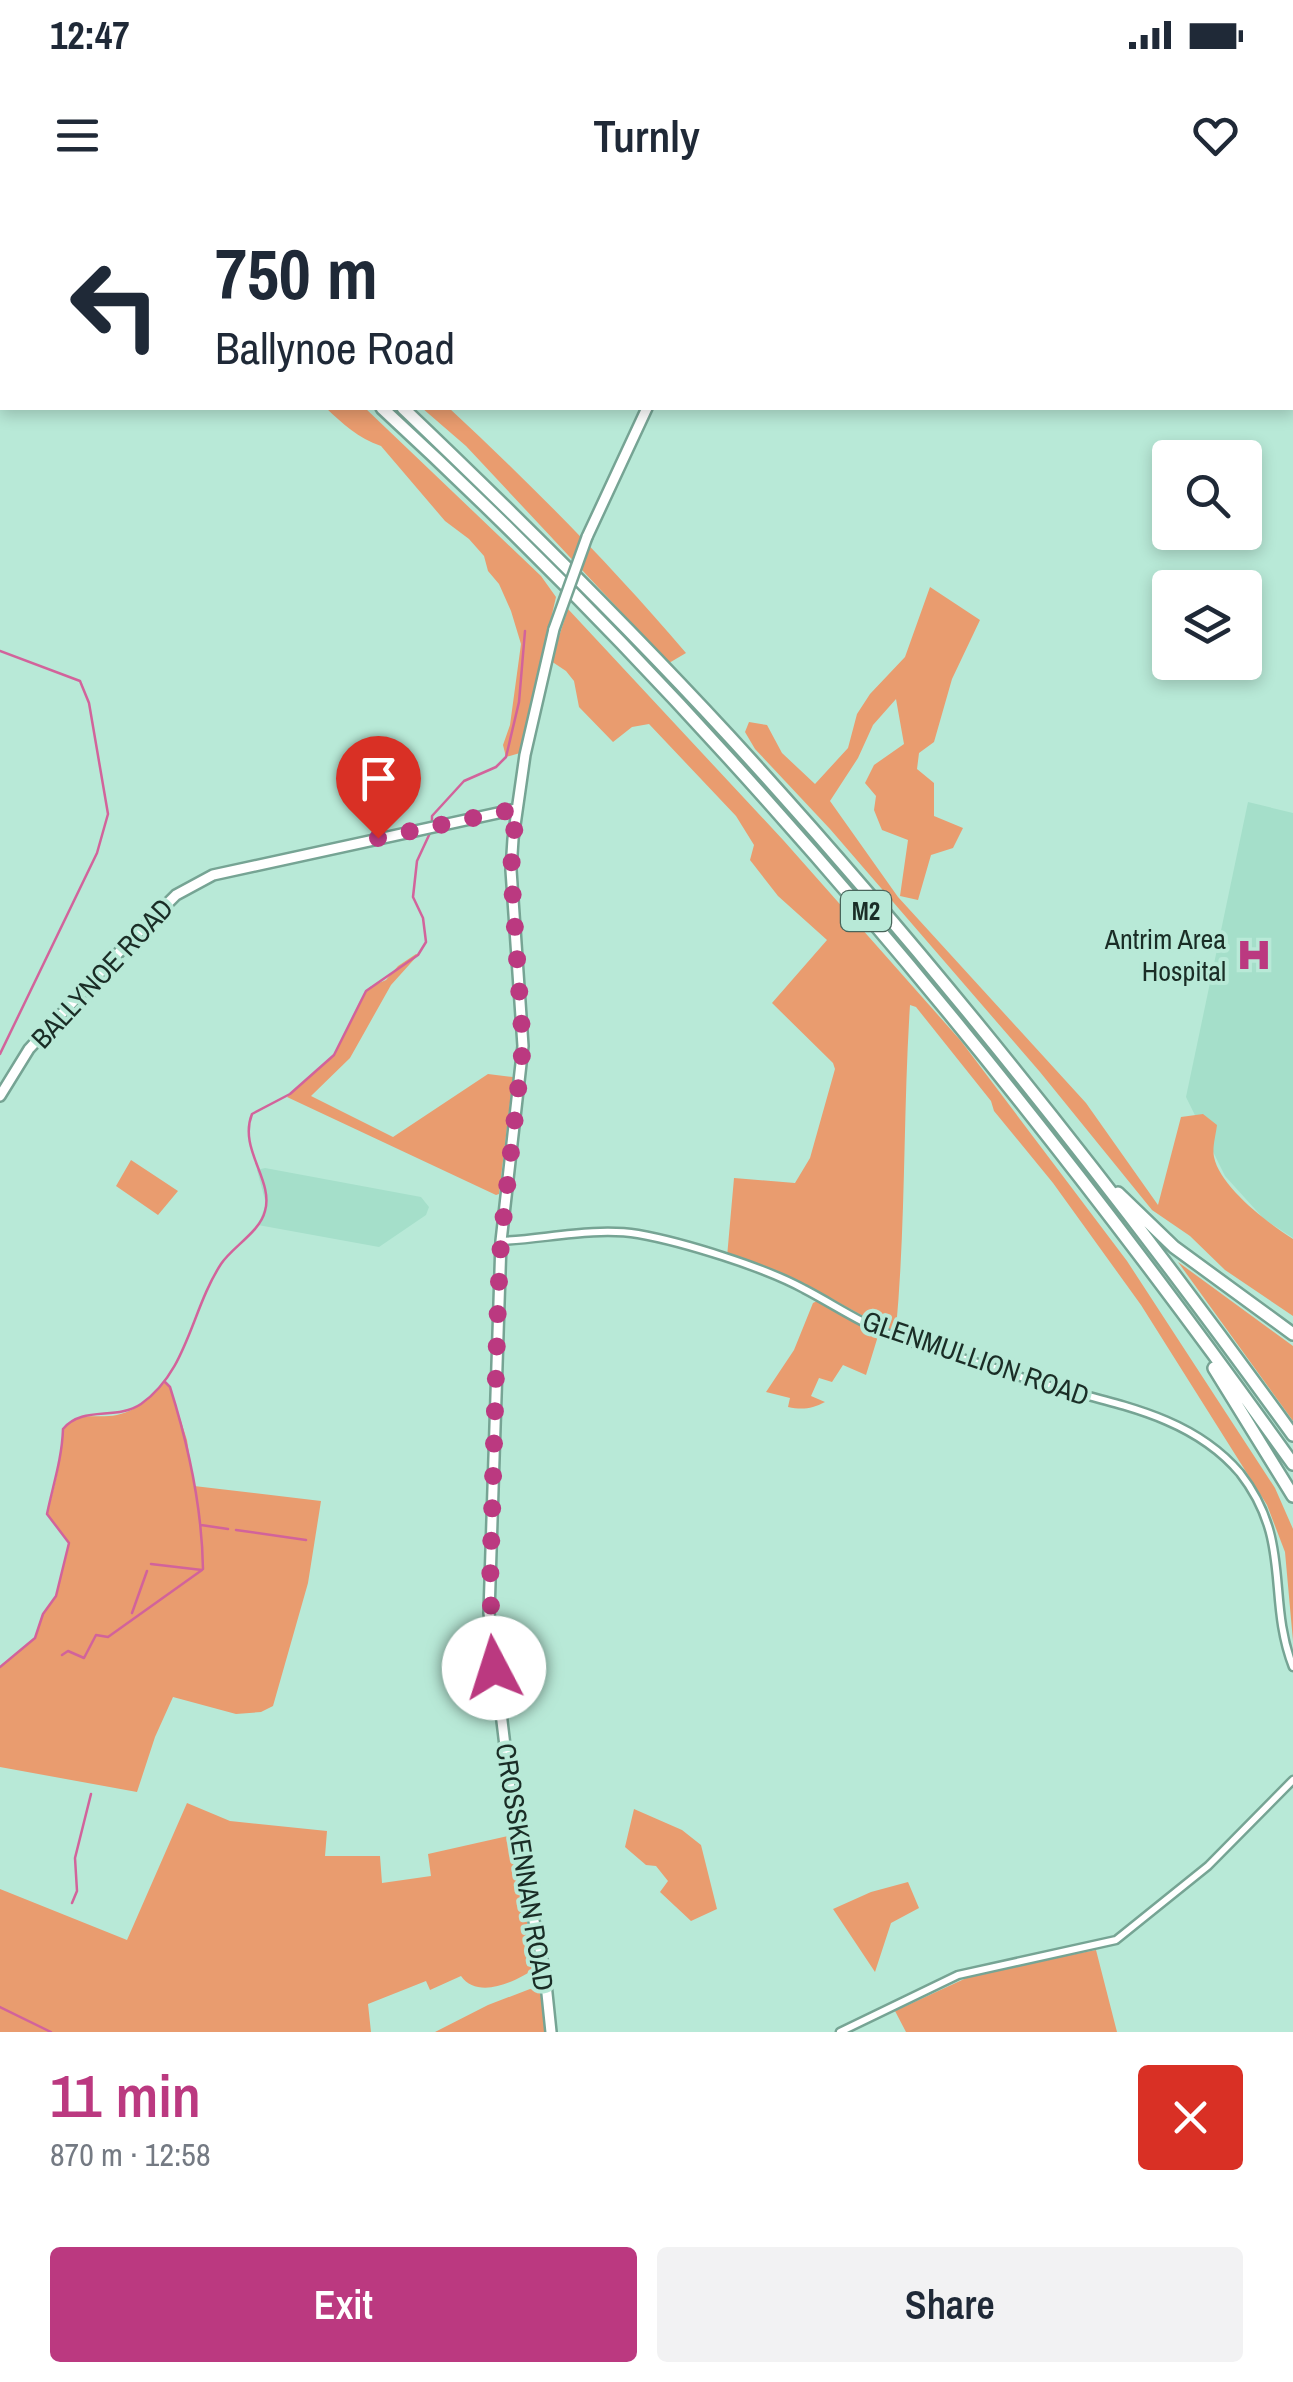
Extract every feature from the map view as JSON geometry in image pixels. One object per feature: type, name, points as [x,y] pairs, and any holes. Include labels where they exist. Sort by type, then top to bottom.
[{"type":"highway","name":"M2","points":[[384,410],[560,580],[801,838],[944,1004],[1173,1298],[1293,1464]]},
{"type":"highway","name":"M2","points":[[405,410],[569,569],[750,760],[922,955],[1212,1323],[1293,1435]]},
{"type":"highway","points":[[1096,1174],[1183,1255],[1293,1334]]},
{"type":"highway","points":[[1173,1298],[1293,1496]]},
{"type":"street","name":"CROSSKENNAN ROAD","points":[[552,2032],[545,1974],[515,1829],[489,1613],[501,1240],[523,1046],[511,870],[516,809],[554,628],[587,538],[646,410]]},
{"type":"street","name":"BALLYNOE ROAD","points":[[0,1096],[30,1048],[188,886],[213,875],[516,809]]},
{"type":"street","name":"GLENMULLION ROAD","points":[[501,1240],[608,1232],[656,1238],[782,1279],[910,1342],[1142,1411],[1188,1430],[1240,1472],[1269,1522],[1278,1554],[1285,1641],[1293,1667]]},
{"type":"street","points":[[840,2032],[964,1973],[1116,1940],[1208,1866],[1293,1780]]},
{"type":"shaded area","points":[[328,410],[367,410],[541,576],[556,597],[520,753],[506,757],[503,745],[510,725],[521,644],[499,584],[488,571],[484,556],[445,521],[381,446]]},
{"type":"shaded area","points":[[424,410],[451,410],[571,527],[686,653],[669,663],[466,446]]},
{"type":"shaded area","points":[[930,587],[980,620],[952,679],[934,742],[919,753],[917,769],[934,783],[934,816],[963,828],[953,848],[931,855],[918,900],[900,896],[908,840],[882,830],[874,810],[876,796],[865,783],[874,765],[904,744],[896,699],[873,725],[858,758],[830,801],[898,897],[1086,1103],[1158,1205],[1181,1117],[1203,1114],[1217,1125],[1214,1157],[1218,1169],[1235,1192],[1293,1239],[1293,1316],[1225,1270],[1190,1236],[1152,1210],[1040,1072],[830,829],[755,749],[745,732],[749,722],[767,725],[782,753],[815,784],[848,748],[857,714],[870,694],[905,657]]},
{"type":"shaded area","points":[[568,609],[784,841],[961,1041],[1127,1261],[1275,1488],[1293,1529],[1293,1641],[1285,1552],[1267,1505],[1141,1305],[1053,1183],[916,1007],[910,1005],[896,1329],[887,1329],[797,1280],[727,1257],[734,1178],[795,1183],[810,1158],[835,1069],[772,1003],[827,940],[778,896],[750,860],[754,845],[736,816],[649,724],[632,727],[613,742],[579,707],[574,681],[551,661]]},
{"type":"shaded area","name":"Antrim Area Hospital","points":[[1248,802],[1293,813],[1293,1238],[1264,1219],[1225,1176],[1186,1097]]},
{"type":"shaded area","points":[[416,954],[391,985],[350,1058],[311,1096],[393,1137],[488,1074],[513,1077],[499,1194],[287,1097],[334,1055],[370,987],[386,980]]},
{"type":"shaded area","points":[[131,1160],[178,1191],[158,1215],[116,1186]]},
{"type":"shaded area","points":[[265,1168],[421,1197],[429,1207],[426,1215],[379,1247],[258,1225],[266,1204],[257,1170]]},
{"type":"shaded area","points":[[1178,1262],[1293,1346],[1293,1421]]},
{"type":"shaded area","points":[[817,1301],[878,1336],[866,1375],[843,1365],[832,1382],[819,1378],[811,1396],[825,1402],[807,1408],[788,1407],[790,1398],[766,1392],[794,1350]]},
{"type":"shaded area","points":[[165,1382],[187,1440],[194,1486],[321,1501],[308,1583],[273,1706],[261,1712],[236,1714],[173,1697],[137,1792],[0,1767],[0,1667],[35,1638],[43,1614],[56,1596],[68,1550],[69,1543],[47,1514],[58,1472],[63,1429],[82,1417],[131,1410]]},
{"type":"shaded area","points":[[187,1803],[230,1821],[327,1831],[325,1856],[380,1856],[382,1883],[431,1876],[428,1854],[508,1836],[537,1967],[508,1983],[487,1988],[468,1983],[461,1976],[430,1990],[426,1981],[368,2004],[371,2032],[0,2032],[0,1889],[127,1940]]},
{"type":"shaded area","points":[[634,1809],[682,1830],[701,1845],[717,1909],[691,1921],[660,1892],[668,1881],[656,1866],[646,1865],[625,1847]]},
{"type":"shaded area","points":[[908,1882],[919,1908],[891,1923],[875,1972],[833,1909],[871,1892]]},
{"type":"shaded area","points":[[1096,1950],[1117,2032],[906,2032],[895,2011],[975,1974]]},
{"type":"shaded area","points":[[530,1989],[541,1989],[547,2032],[435,2032],[488,2005]]},
{"type":"waterway","points":[[432,822],[432,816],[464,781],[496,767],[506,757],[519,702],[525,631]]},
{"type":"waterway","points":[[0,651],[80,681],[89,703],[108,814],[97,853],[0,1054]]},
{"type":"waterway","points":[[0,1667],[35,1638],[43,1614],[56,1596],[69,1543],[47,1514],[63,1429],[80,1417],[121,1412],[141,1404],[169,1375],[221,1264],[258,1226],[265,1211],[265,1188],[249,1140],[252,1114],[290,1094],[334,1055],[366,991],[418,955],[426,942],[423,918],[413,897],[417,861],[430,833]]},
{"type":"waterway","points":[[165,1382],[177,1410],[193,1477],[203,1569]]},
{"type":"waterway","points":[[201,1525],[228,1529]]},
{"type":"waterway","points":[[236,1530],[306,1540]]},
{"type":"waterway","points":[[151,1564],[202,1570]]},
{"type":"waterway","points":[[62,1655],[68,1651],[84,1658],[96,1635],[108,1637],[202,1570]]},
{"type":"waterway","points":[[132,1613],[147,1571]]},
{"type":"waterway","points":[[72,1903],[77,1891],[75,1858],[91,1794]]},
{"type":"waterway","points":[[0,2007],[51,2032]]},
{"type":"place","name":"Antrim Area Hospital","points":[[1254,955]]},
{"type":"route","points":[[378,838],[516,809],[511,870],[523,1046],[501,1240],[498,1302],[489,1613],[494,1668]]}]
